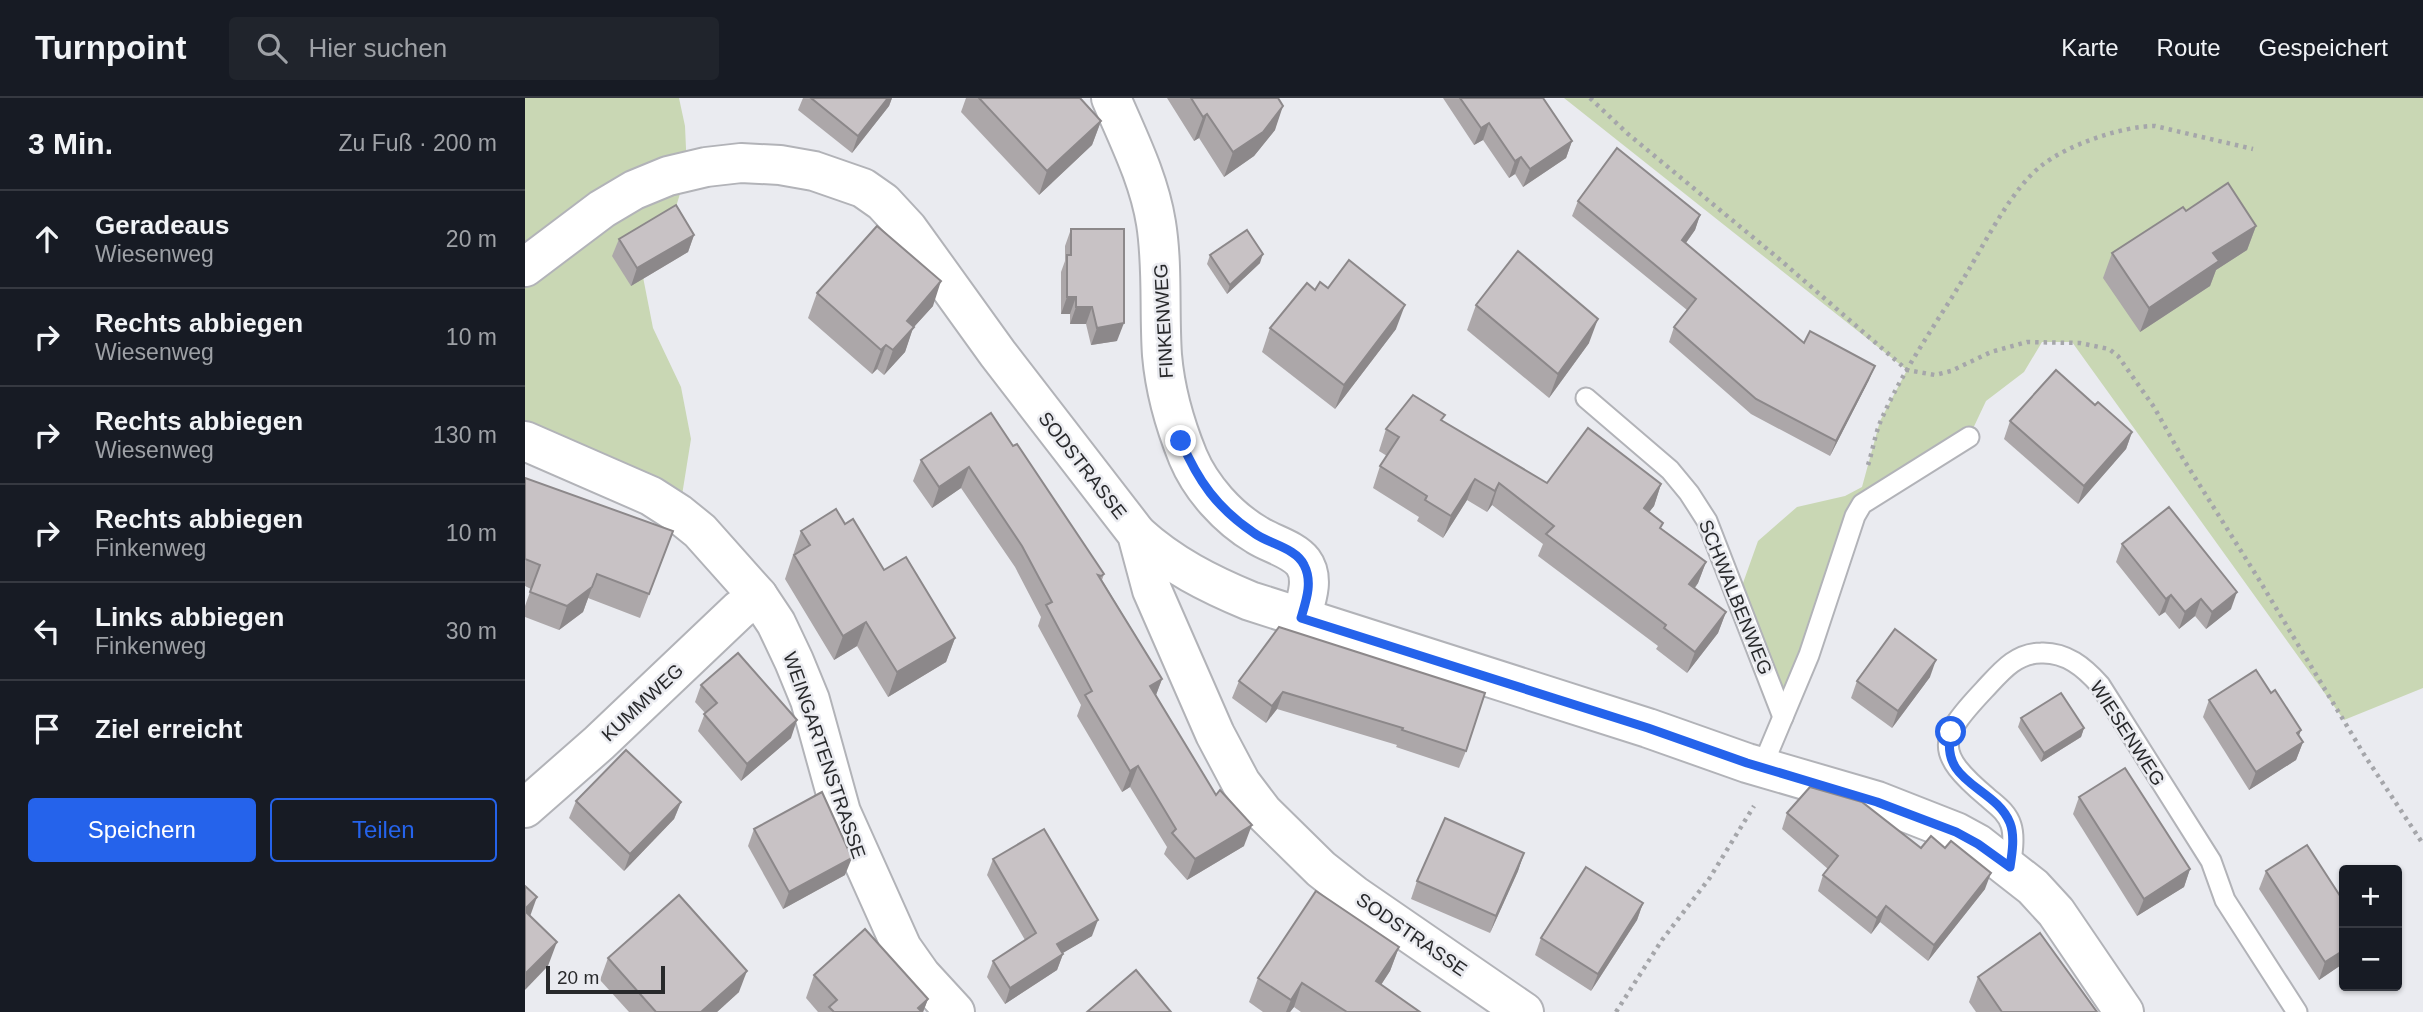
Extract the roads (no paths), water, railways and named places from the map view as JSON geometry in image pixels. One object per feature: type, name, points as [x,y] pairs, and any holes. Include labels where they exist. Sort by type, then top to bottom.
[{"type":"street","name":"FINKENWEG","points":[[1111,98],[1148,189],[1156,222],[1162,355],[1171,409],[1181,441],[1193,470],[1207,491],[1255,534],[1294,554],[1303,562],[1309,587],[1301,618]]},
{"type":"street","name":"SODSTRASSE","points":[[525,267],[602,209],[634,190],[687,171],[741,163],[780,165],[814,171],[863,188],[883,202],[908,229],[998,354],[1137,534],[1152,590],[1215,734],[1241,783],[1263,812],[1321,869],[1354,895],[1524,1012]]},
{"type":"street","name":"WEINGARTENSTRASSE","points":[[525,441],[651,496],[699,531],[758,596],[776,623],[794,661],[810,701],[841,812],[902,948],[921,975],[955,1012]]},
{"type":"street","points":[[1137,534],[1156,551],[1207,583],[1250,601],[1877,802],[1956,832],[1978,844],[2033,887],[2056,912],[2124,1012]]},
{"type":"street","name":"KUMMWEG","points":[[525,808],[599,743],[739,610],[758,596]]},
{"type":"lane","name":"SCHWALBENWEG","points":[[1585,398],[1670,470],[1707,521],[1783,717]]},
{"type":"lane","name":"SCHWALBENWEG","points":[[1762,767],[1809,655],[1855,516],[1862,504],[1969,437]]},
{"type":"lane","name":"WIESENWEG","points":[[2010,867],[2012,826],[2004,812],[1960,774],[1950,760],[1948,746],[1951,732],[1962,714],[2007,664],[2040,653],[2057,655],[2084,668],[2099,685],[2211,861],[2225,900],[2297,1012]]}]
